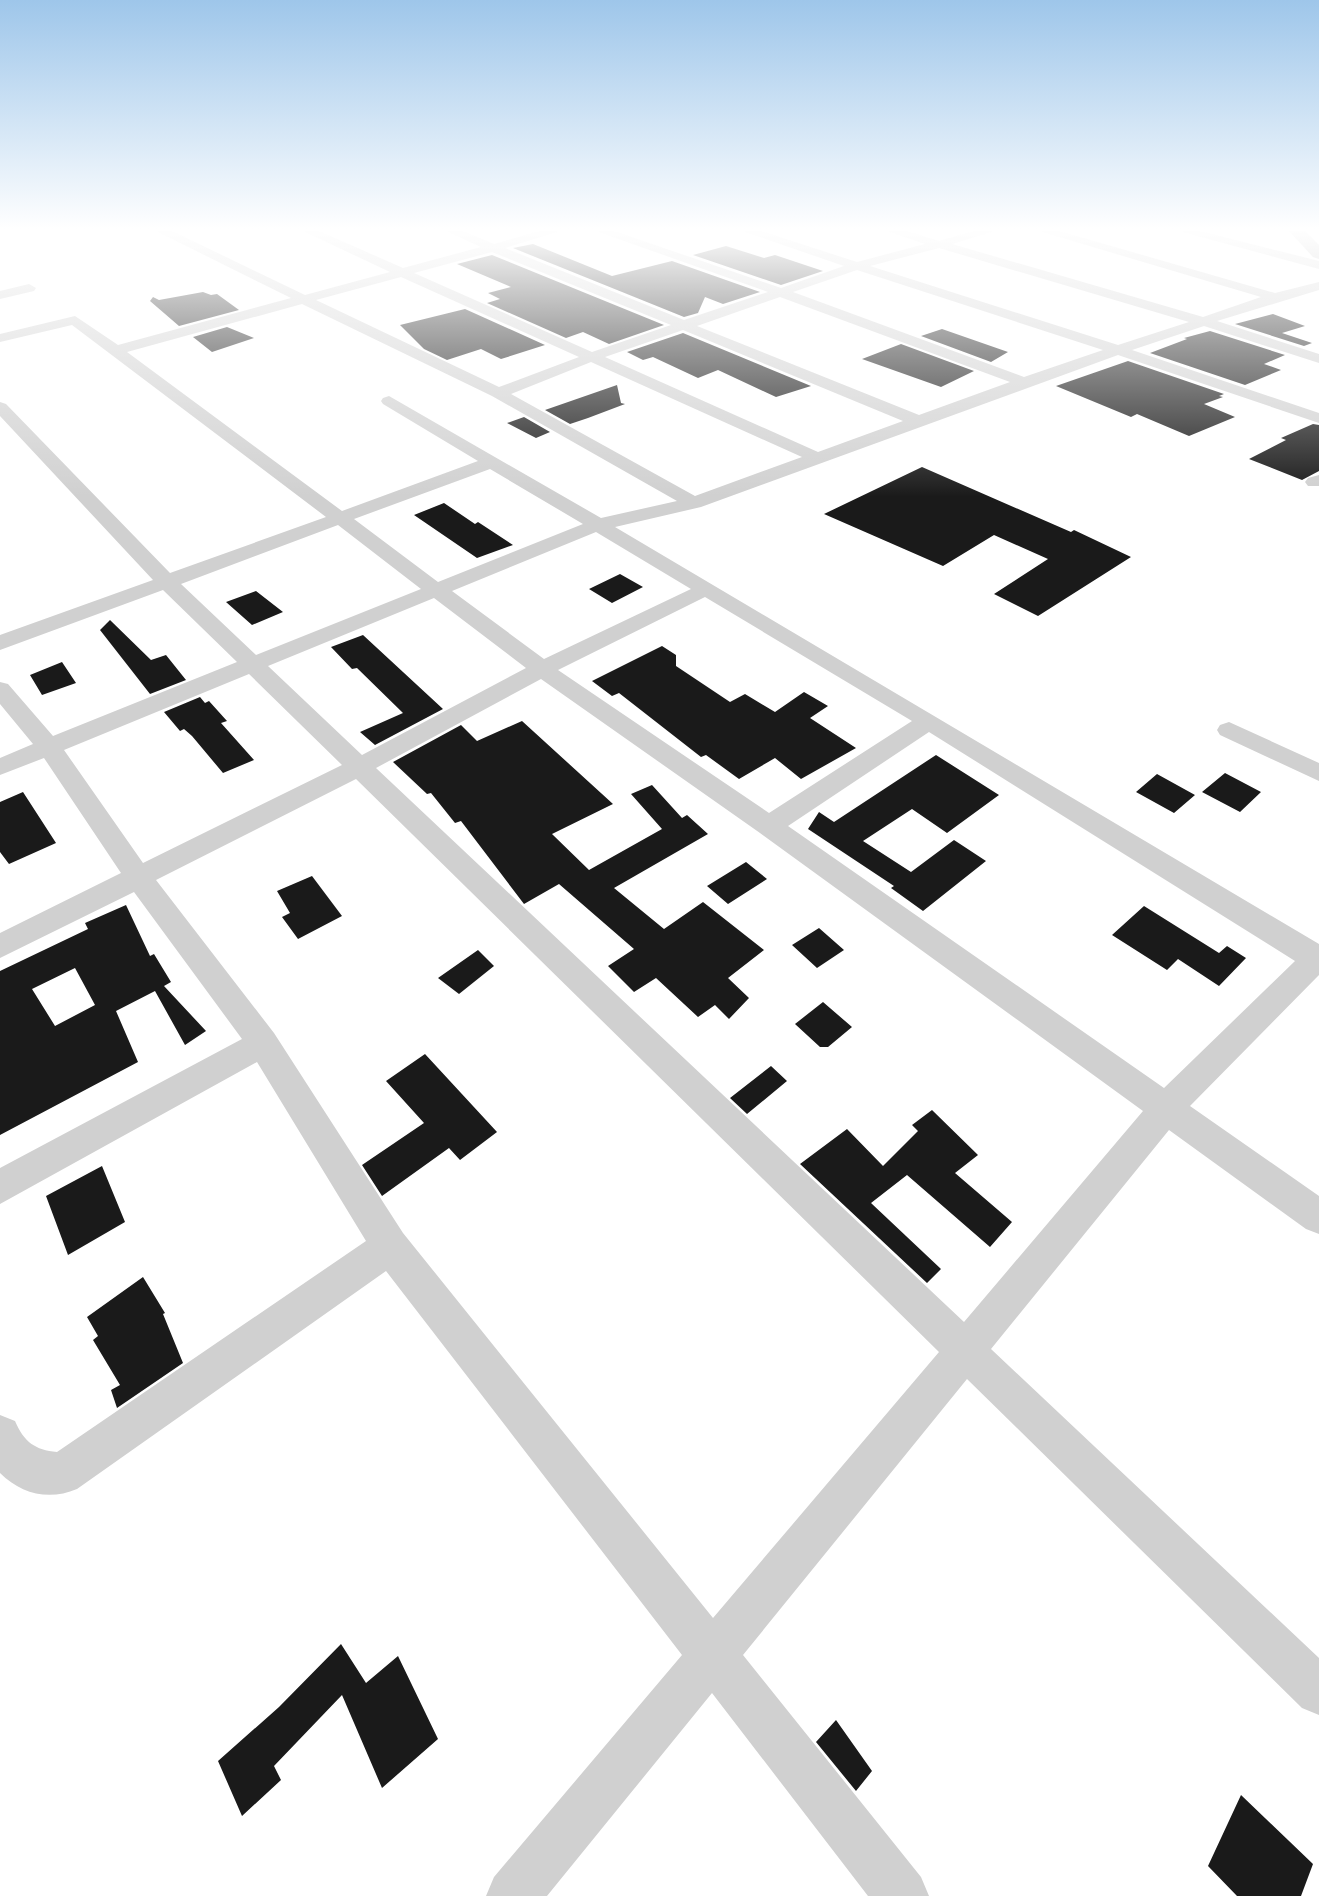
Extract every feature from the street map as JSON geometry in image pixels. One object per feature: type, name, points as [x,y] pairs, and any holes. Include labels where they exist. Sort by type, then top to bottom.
[{"type":"street","points":[[116,350],[232,319]]},
{"type":"street","points":[[342,319],[498,393],[694,503]]},
{"type":"street","points":[[511,319],[816,457]]},
{"type":"street","points":[[669,319],[919,421]]},
{"type":"street","points":[[498,393],[594,356],[704,319]]},
{"type":"street","points":[[855,319],[1024,382]]},
{"type":"street","points":[[1022,319],[1319,418]]},
{"type":"street","points":[[1197,319],[1319,359]]},
{"type":"street","points":[[0,767],[597,524],[694,503],[1024,382],[1207,319]]},
{"type":"street","points":[[0,338],[75,320],[438,589],[541,669],[769,826],[1319,1217]]},
{"type":"street","points":[[389,401],[929,721],[1318,959],[1166,1108],[513,1896]]},
{"type":"street","points":[[0,407],[167,582],[1319,1692]]},
{"type":"street","points":[[0,643],[492,462]]},
{"type":"street","points":[[0,946],[359,767],[541,669],[706,589]]},
{"type":"street","points":[[0,689],[49,747],[138,877],[263,1043],[390,1246],[902,1896]]},
{"type":"street","points":[[769,826],[929,721]]},
{"type":"street","points":[[1230,730],[1319,773]]},
{"type":"street","points":[[0,1187],[263,1043]]},
{"type":"street","points":[[0,1436],[4,1447],[29,1472],[62,1474],[390,1246]]},
{"type":"building","points":[[171,319],[203,319],[179,326]]},
{"type":"building","points":[[422,319],[488,319],[545,345],[501,359],[481,349],[447,360],[424,349],[400,325]]},
{"type":"building","points":[[524,319],[650,319],[664,325],[609,344],[583,332],[566,338]]},
{"type":"building","points":[[1252,319],[1288,319],[1305,326],[1282,333],[1312,343],[1304,346],[1235,324]]},
{"type":"building","points":[[227,327],[254,338],[212,352],[193,337]]},
{"type":"building","points":[[942,329],[1008,352],[991,362],[921,336]]},
{"type":"building","points":[[1210,331],[1285,355],[1264,364],[1281,370],[1245,385],[1150,353],[1187,339],[1184,338]]},
{"type":"building","points":[[683,333],[811,386],[776,397],[718,370],[698,378],[653,357],[643,360],[627,352]]},
{"type":"building","points":[[901,344],[974,371],[941,387],[862,359]]},
{"type":"building","points":[[1128,361],[1224,394],[1219,396],[1223,397],[1204,404],[1235,417],[1189,436],[1137,414],[1131,417],[1056,386]]},
{"type":"building","points":[[617,385],[621,403],[625,404],[588,418],[570,424],[545,410]]},
{"type":"building","points":[[524,417],[550,432],[536,438],[507,423]]},
{"type":"building","points":[[1313,424],[1319,425],[1319,471],[1302,480],[1249,459],[1286,440],[1281,438]]},
{"type":"building","points":[[922,467],[1071,532],[1074,530],[1131,557],[1038,616],[994,594],[1048,559],[994,535],[943,566],[824,514]]},
{"type":"building","points":[[444,503],[513,545],[477,558],[414,515]]},
{"type":"building","points":[[620,574],[643,587],[612,603],[589,589]]},
{"type":"building","points":[[256,591],[283,612],[252,625],[226,602]]},
{"type":"building","points":[[110,620],[151,660],[166,655],[186,680],[150,694],[100,630]]},
{"type":"building","points":[[363,635],[443,709],[375,745],[360,732],[403,713],[331,647]]},
{"type":"building","points":[[662,646],[676,655],[676,666],[730,702],[745,694],[775,712],[804,692],[828,706],[810,718],[856,748],[801,779],[775,758],[739,779],[706,755],[701,757],[619,693],[612,696],[592,681]]},
{"type":"building","points":[[62,662],[76,683],[42,695],[30,675]]},
{"type":"building","points":[[200,697],[205,703],[209,701],[227,721],[221,723],[254,760],[223,773],[192,736],[184,729],[180,731],[164,712]]},
{"type":"building","points":[[522,721],[613,804],[552,834],[589,870],[662,829],[631,794],[652,785],[682,818],[687,815],[708,834],[614,888],[664,929],[703,902],[764,950],[728,978],[749,998],[729,1019],[715,1005],[698,1017],[656,978],[634,992],[608,966],[634,949],[559,884],[524,904],[461,821],[455,823],[431,793],[427,794],[393,762],[461,725],[477,741]]},
{"type":"building","points":[[936,755],[999,795],[947,833],[912,809],[863,841],[911,872],[954,840],[986,861],[923,911],[891,888],[894,886],[808,829],[819,812],[834,822]]},
{"type":"building","points":[[1225,773],[1261,792],[1240,812],[1202,792]]},
{"type":"building","points":[[1157,774],[1195,795],[1174,813],[1136,792]]},
{"type":"building","points":[[23,792],[56,843],[9,864],[0,852],[0,802]]},
{"type":"building","points":[[746,862],[767,879],[728,904],[707,886]]},
{"type":"building","points":[[312,876],[342,916],[298,939],[282,917],[290,913],[277,891]]},
{"type":"building","points":[[126,905],[150,956],[154,954],[171,982],[164,986],[206,1031],[185,1045],[155,991],[116,1011],[138,1062],[0,1135],[0,971],[88,929],[85,923]],"holes":[[[75,968],[95,1005],[55,1026],[32,989]]]},
{"type":"building","points":[[1144,906],[1219,953],[1227,946],[1246,958],[1219,986],[1178,959],[1167,970],[1112,935]]},
{"type":"building","points":[[819,928],[844,950],[817,968],[792,945]]},
{"type":"building","points":[[478,950],[494,966],[459,994],[438,978]]},
{"type":"building","points":[[823,1002],[852,1027],[828,1047],[820,1047],[795,1024]]},
{"type":"building","points":[[425,1054],[497,1132],[460,1160],[449,1148],[382,1196],[362,1165],[424,1123],[386,1081]]},
{"type":"building","points":[[771,1066],[787,1081],[747,1114],[730,1098]]},
{"type":"building","points":[[932,1110],[978,1155],[955,1173],[1012,1222],[990,1247],[907,1175],[871,1203],[941,1269],[927,1283],[800,1164],[847,1129],[883,1166],[918,1131],[912,1125]]},
{"type":"building","points":[[102,1166],[125,1222],[68,1255],[46,1196]]},
{"type":"building","points":[[143,1277],[165,1313],[163,1314],[183,1363],[117,1408],[111,1390],[120,1385],[93,1340],[98,1336],[87,1317]]},
{"type":"building","points":[[341,1644],[366,1683],[398,1656],[438,1739],[382,1788],[342,1695],[274,1766],[281,1780],[242,1816],[218,1761],[279,1707]]},
{"type":"building","points":[[836,1720],[872,1771],[856,1791],[816,1742]]},
{"type":"building","points":[[1241,1795],[1313,1864],[1301,1896],[1237,1896],[1208,1866]]}]
